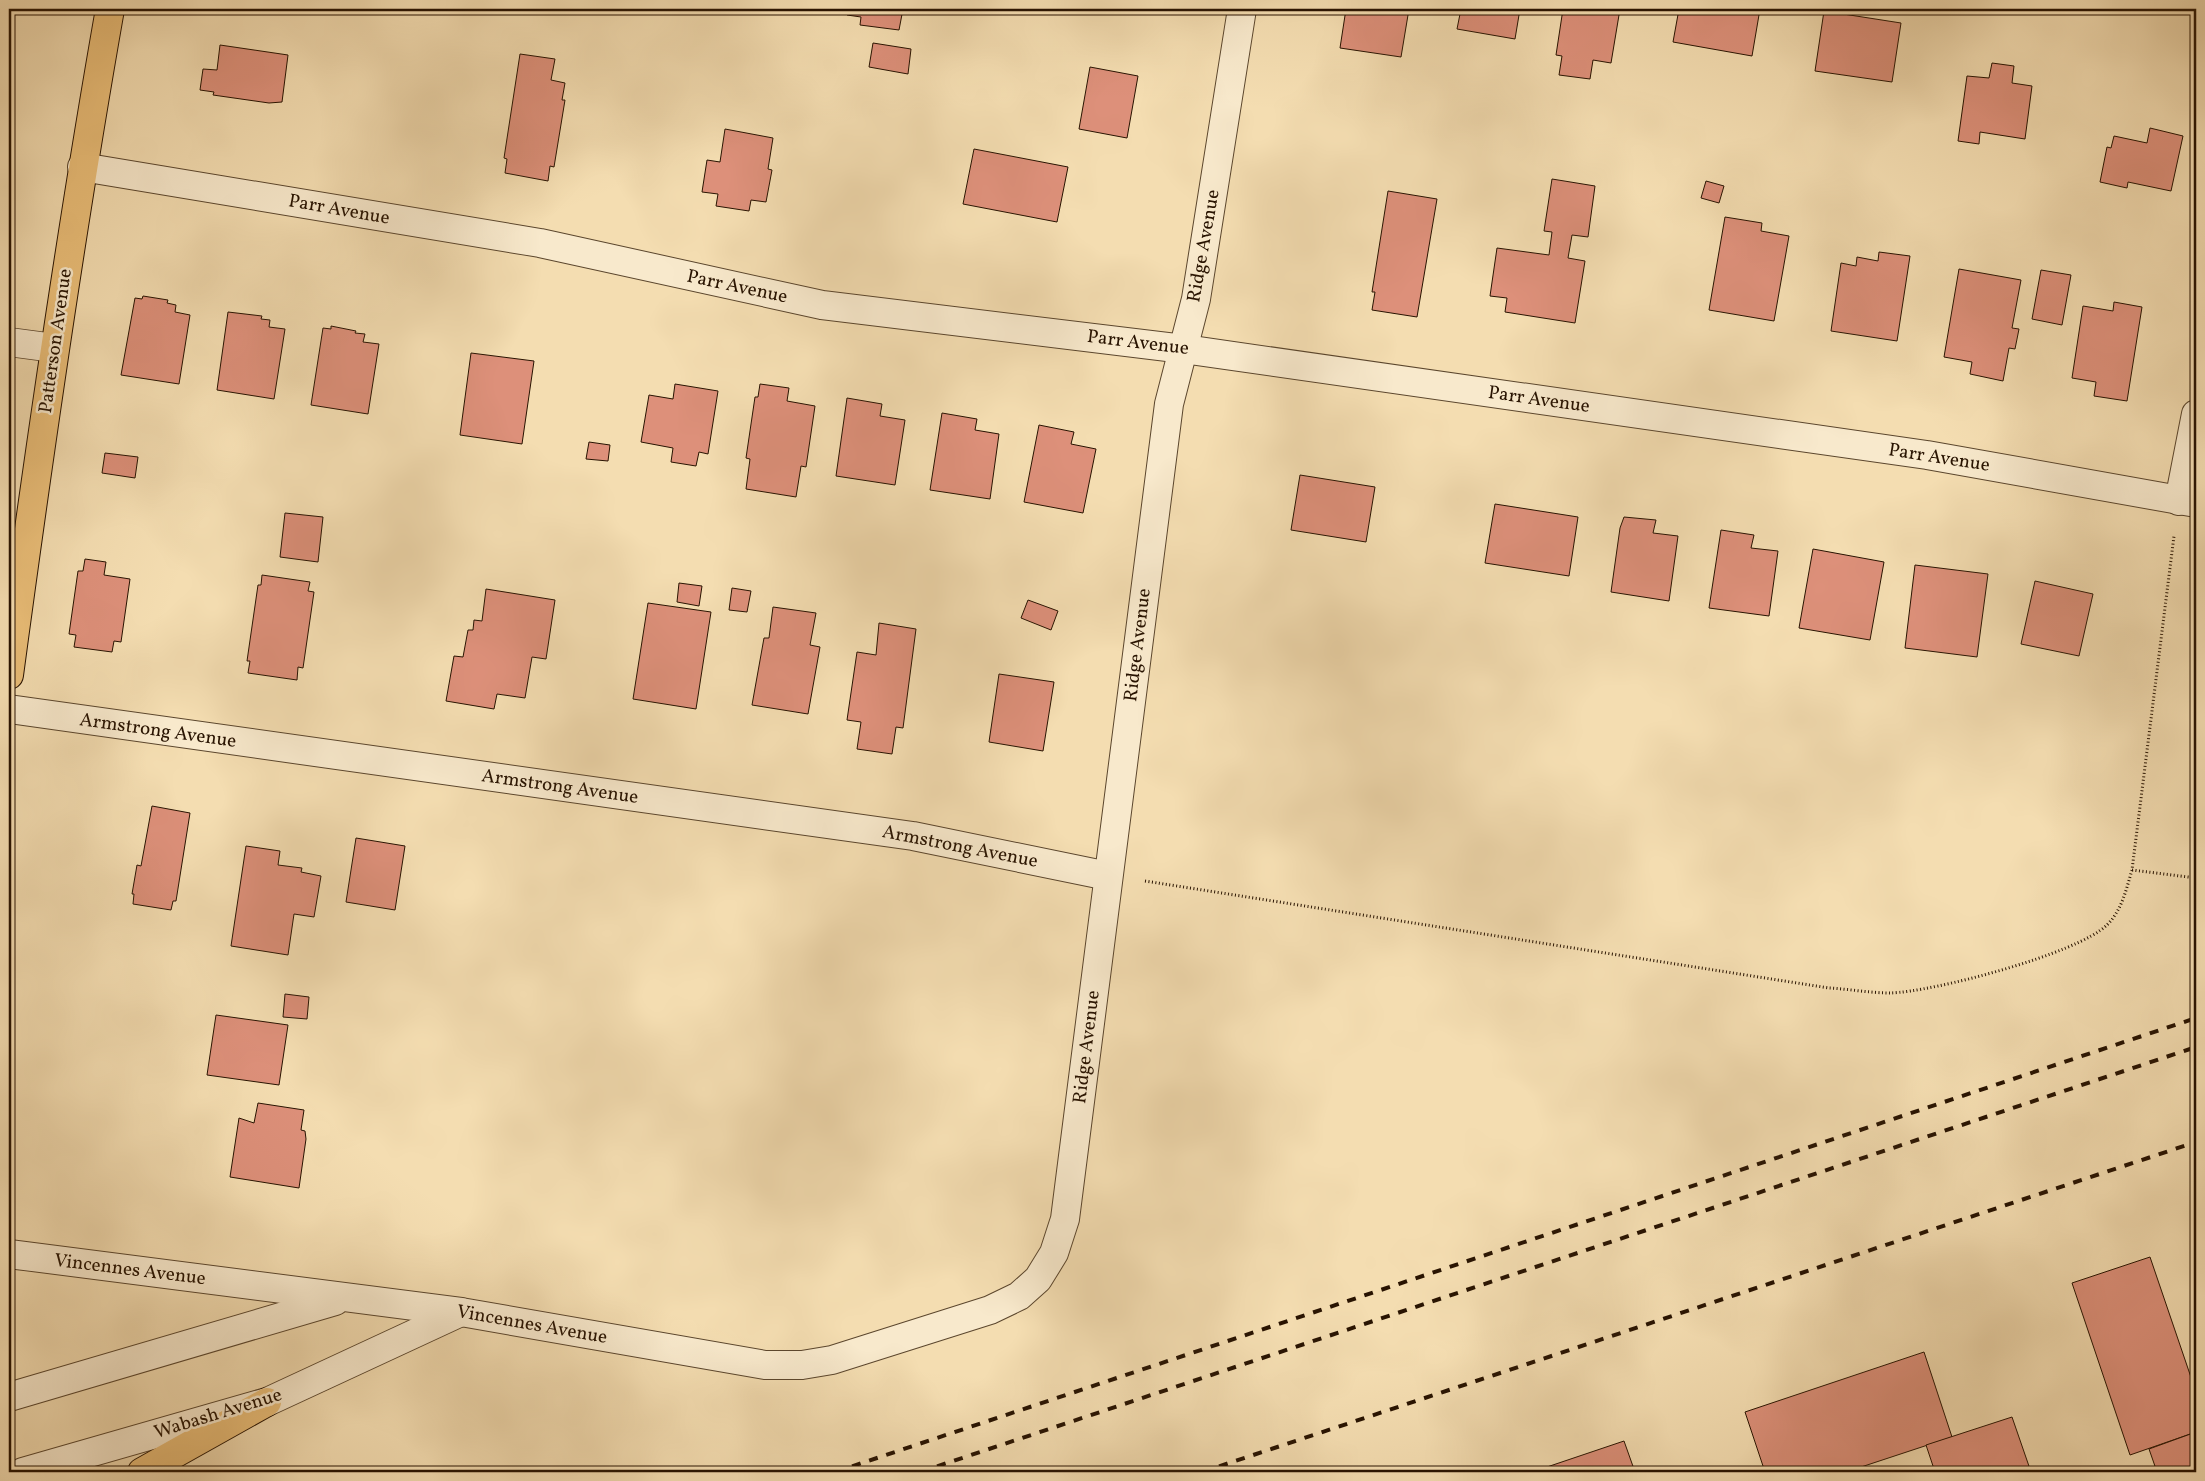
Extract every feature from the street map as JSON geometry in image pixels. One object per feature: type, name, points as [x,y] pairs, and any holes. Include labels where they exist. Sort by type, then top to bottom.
[{"type":"main road","name":"Patterson Avenue","points":[[9,675],[54,348],[82,166],[110,9]]},
{"type":"main road","points":[[142,1472],[268,1402]]},
{"type":"street","name":"Ridge Avenue","points":[[1038,1279],[1054,1253],[1065,1219],[1170,404],[1196,299],[1242,9]]},
{"type":"street","name":"Parr Avenue","points":[[82,166],[540,244],[822,305],[1184,349],[1928,455],[2188,502]]},
{"type":"street","points":[[9,342],[54,348]]},
{"type":"street","points":[[2188,502],[2196,414]]},
{"type":"street","name":"Armstrong Avenue","points":[[9,709],[913,836],[1108,876]]},
{"type":"street","name":"Vincennes Avenue","points":[[9,1254],[461,1312],[765,1365],[802,1365],[832,1360],[990,1310],[1019,1296],[1038,1279]]},
{"type":"street","points":[[9,1396],[346,1297]]},
{"type":"street","name":"Wabash Avenue","points":[[23,1472],[268,1402],[461,1312]]},
{"type":"path","points":[[1108,876],[1829,988],[1891,993],[1943,986],[2046,955],[2084,940],[2107,925],[2123,903],[2132,870],[2188,502]]},
{"type":"path","points":[[2132,870],[2196,878]]},
{"type":"building","points":[[847,9],[903,9],[899,30],[860,25],[861,17],[847,15]]},
{"type":"building","points":[[1346,9],[1409,9],[1401,57],[1340,48]]},
{"type":"building","points":[[1461,9],[1520,9],[1515,39],[1457,29]]},
{"type":"building","points":[[1563,9],[1620,9],[1611,63],[1593,60],[1590,79],[1559,75],[1562,56],[1556,55]]},
{"type":"building","points":[[1679,9],[1760,9],[1752,56],[1673,42]]},
{"type":"building","points":[[1824,11],[1901,23],[1892,82],[1815,71]]},
{"type":"building","points":[[873,43],[911,49],[908,74],[869,67]]},
{"type":"building","points":[[220,45],[288,55],[282,102],[269,103],[213,95],[214,92],[200,90],[203,69],[217,70]]},
{"type":"building","points":[[520,54],[555,59],[551,80],[565,83],[562,100],[565,100],[554,167],[550,166],[548,181],[505,173],[507,159],[504,158]]},
{"type":"building","points":[[1992,63],[2014,66],[2012,83],[2032,86],[2025,139],[1980,132],[1979,144],[1958,141],[1967,76],[1989,78]]},
{"type":"building","points":[[1090,67],[1138,76],[1127,138],[1079,129]]},
{"type":"building","points":[[2150,128],[2183,136],[2171,191],[2128,182],[2127,188],[2100,182],[2107,147],[2111,148],[2114,136],[2147,143]]},
{"type":"building","points":[[725,129],[773,138],[768,169],[772,170],[766,202],[751,200],[749,211],[716,206],[718,194],[702,192],[707,160],[720,162]]},
{"type":"building","points":[[974,149],[1068,167],[1057,222],[963,204]]},
{"type":"building","points":[[1552,179],[1595,186],[1588,237],[1572,235],[1568,258],[1585,261],[1575,323],[1505,312],[1507,298],[1490,296],[1497,248],[1549,255],[1552,232],[1544,231]]},
{"type":"building","points":[[1706,181],[1724,186],[1719,203],[1701,198]]},
{"type":"building","points":[[1388,191],[1437,199],[1417,317],[1372,310],[1375,292],[1372,292]]},
{"type":"building","points":[[1725,217],[1762,223],[1761,231],[1789,236],[1774,321],[1709,310]]},
{"type":"building","points":[[1879,252],[1910,256],[1897,341],[1831,331],[1841,263],[1856,266],[1857,257],[1878,261]]},
{"type":"building","points":[[1959,269],[2021,280],[2012,328],[2019,329],[2015,349],[2009,348],[2003,381],[1970,374],[1972,362],[1944,357]]},
{"type":"building","points":[[2041,270],[2071,275],[2062,325],[2032,319]]},
{"type":"building","points":[[143,296],[168,300],[167,303],[176,305],[175,312],[190,315],[179,384],[121,375],[135,298],[142,299]]},
{"type":"building","points":[[2114,302],[2142,307],[2127,401],[2094,396],[2096,382],[2072,378],[2083,306],[2113,311]]},
{"type":"building","points":[[228,312],[262,316],[261,319],[270,320],[269,327],[285,329],[274,399],[217,390]]},
{"type":"building","points":[[331,326],[365,334],[363,342],[379,344],[368,414],[311,405],[323,328],[331,329]]},
{"type":"building","points":[[471,353],[534,361],[522,444],[460,435]]},
{"type":"building","points":[[675,384],[718,391],[708,454],[699,452],[696,466],[671,462],[673,448],[641,442],[649,395],[673,399]]},
{"type":"building","points":[[760,384],[789,388],[787,401],[815,406],[806,467],[801,466],[796,497],[746,489],[750,459],[746,458],[755,397],[758,397]]},
{"type":"building","points":[[847,398],[882,404],[880,416],[905,420],[895,485],[836,476]]},
{"type":"building","points":[[942,413],[977,419],[975,430],[999,434],[990,499],[930,490]]},
{"type":"building","points":[[1039,425],[1074,432],[1071,444],[1096,449],[1083,513],[1024,502]]},
{"type":"building","points":[[589,442],[610,445],[608,461],[586,459]]},
{"type":"building","points":[[105,453],[138,457],[135,478],[102,473]]},
{"type":"building","points":[[1300,475],[1375,487],[1366,542],[1291,530]]},
{"type":"building","points":[[1495,504],[1578,517],[1569,576],[1485,563]]},
{"type":"building","points":[[285,513],[323,517],[318,562],[280,557]]},
{"type":"building","points":[[1624,517],[1656,520],[1653,533],[1678,536],[1669,601],[1611,592],[1620,528]]},
{"type":"building","points":[[1721,530],[1754,535],[1751,548],[1778,551],[1769,616],[1709,608]]},
{"type":"building","points":[[1813,549],[1884,562],[1870,640],[1799,628]]},
{"type":"building","points":[[85,559],[106,562],[104,575],[130,579],[121,642],[114,641],[112,652],[74,647],[76,635],[69,634],[78,571],[83,571]]},
{"type":"building","points":[[1915,565],[1988,574],[1977,657],[1905,648]]},
{"type":"building","points":[[262,575],[310,582],[308,591],[314,592],[303,668],[298,667],[297,680],[248,673],[250,661],[247,661],[258,585],[261,585]]},
{"type":"building","points":[[2035,581],[2093,594],[2079,656],[2021,644]]},
{"type":"building","points":[[679,583],[702,586],[699,606],[677,602]]},
{"type":"building","points":[[732,588],[751,591],[747,612],[729,610]]},
{"type":"building","points":[[486,589],[555,600],[546,659],[532,657],[525,698],[497,694],[494,709],[446,701],[454,656],[463,657],[468,630],[473,630],[474,620],[482,621]]},
{"type":"building","points":[[1028,600],[1058,611],[1051,630],[1021,618]]},
{"type":"building","points":[[648,603],[711,612],[696,709],[633,699]]},
{"type":"building","points":[[773,607],[816,613],[810,645],[820,647],[808,714],[752,705],[764,638],[769,638]]},
{"type":"building","points":[[879,623],[916,629],[903,728],[896,727],[892,754],[857,749],[861,722],[847,720],[857,652],[876,655]]},
{"type":"building","points":[[999,674],[1054,682],[1043,751],[989,742]]},
{"type":"building","points":[[152,806],[190,813],[176,901],[173,901],[171,910],[133,904],[134,894],[132,894],[137,865],[141,866]]},
{"type":"building","points":[[356,838],[405,846],[395,910],[346,902]]},
{"type":"building","points":[[246,846],[280,851],[278,865],[302,868],[301,872],[321,876],[314,917],[294,914],[288,955],[231,946]]},
{"type":"building","points":[[285,994],[309,997],[307,1019],[283,1017]]},
{"type":"building","points":[[216,1015],[288,1025],[279,1085],[207,1075]]},
{"type":"building","points":[[258,1103],[304,1110],[301,1130],[305,1131],[306,1139],[299,1188],[230,1177],[239,1118],[254,1123]]},
{"type":"building","points":[[2150,1257],[2196,1392],[2196,1432],[2130,1455],[2072,1283]]},
{"type":"building","points":[[1924,1352],[1952,1437],[1846,1472],[1765,1472],[1745,1412]]},
{"type":"building","points":[[2012,1417],[2031,1472],[1935,1472],[1926,1445]]},
{"type":"building","points":[[2196,1432],[2196,1472],[2157,1472],[2149,1449]]},
{"type":"building","points":[[1624,1441],[1635,1472],[1542,1472],[1541,1469]]},
{"type":"railway","points":[[835,1472],[2196,1018]]},
{"type":"railway","points":[[920,1472],[2196,1047]]},
{"type":"railway","points":[[1202,1472],[2196,1142]]}]
